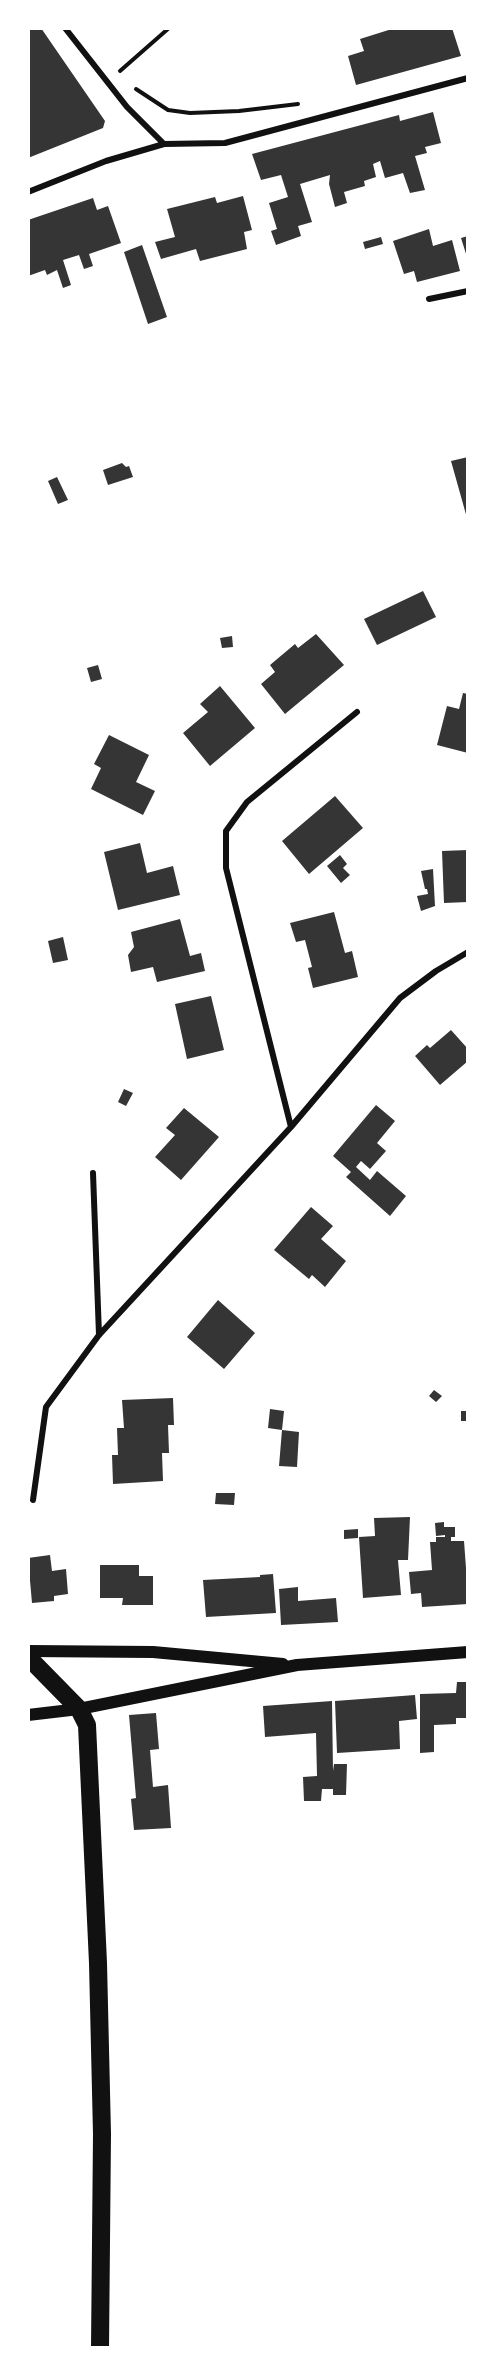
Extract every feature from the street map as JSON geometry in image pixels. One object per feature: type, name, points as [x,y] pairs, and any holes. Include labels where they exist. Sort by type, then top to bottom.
[{"type":"highway","points":[[28,1657],[79,1709],[87,1725],[98,1963],[102,2134],[100,2348]]},
{"type":"main road","points":[[28,1651],[153,1652],[297,1665]]},
{"type":"main road","points":[[28,1715],[79,1709],[297,1665],[468,1652]]},
{"type":"street","points":[[65,28],[128,107],[164,144]]},
{"type":"street","points":[[28,192],[106,161],[164,144],[225,143],[468,78]]},
{"type":"street","points":[[429,299],[468,291]]},
{"type":"street","points":[[291,1127],[226,868],[226,831],[247,802],[357,712]]},
{"type":"street","points":[[33,1500],[46,1407],[99,1335],[291,1127],[400,998],[436,971],[468,952]]},
{"type":"street","points":[[93,1173],[99,1335]]},
{"type":"path","points":[[120,71],[169,28]]},
{"type":"path","points":[[114,64],[127,80]]},
{"type":"path","points":[[135,88],[168,110],[190,113],[239,111],[308,103]]},
{"type":"building","points":[[28,28],[41,28],[105,121],[103,128],[28,158]]},
{"type":"building","points":[[395,28],[452,28],[461,56],[356,85],[348,56],[364,51],[360,39]]},
{"type":"building","points":[[433,112],[441,143],[425,147],[427,153],[415,156],[425,190],[410,193],[403,173],[385,178],[380,161],[373,164],[376,177],[364,181],[365,186],[344,192],[347,203],[335,207],[329,184],[330,175],[300,184],[312,222],[298,226],[301,236],[276,245],[271,231],[277,229],[269,203],[288,197],[281,175],[261,180],[252,154],[399,115],[400,121]]},
{"type":"building","points":[[243,196],[252,230],[244,232],[247,249],[200,261],[196,249],[161,259],[155,242],[175,237],[167,209],[215,197],[217,203]]},
{"type":"building","points":[[93,198],[97,210],[108,206],[121,243],[89,254],[93,266],[84,269],[79,255],[63,260],[71,285],[63,288],[57,270],[47,275],[45,270],[28,276],[28,220]]},
{"type":"building","points":[[429,229],[433,246],[452,240],[460,271],[417,282],[414,271],[404,274],[393,241]]},
{"type":"building","points":[[468,236],[468,257],[467,257],[461,238]]},
{"type":"building","points":[[381,237],[383,244],[365,249],[363,242]]},
{"type":"building","points":[[142,245],[167,317],[148,324],[124,252]]},
{"type":"building","points":[[468,457],[468,518],[467,518],[451,461]]},
{"type":"building","points":[[122,463],[126,467],[129,466],[133,477],[108,485],[103,470]]},
{"type":"building","points":[[57,477],[68,500],[58,504],[48,481]]},
{"type":"building","points":[[423,591],[436,617],[377,645],[364,619]]},
{"type":"building","points":[[316,634],[344,665],[285,714],[261,684],[275,672],[270,665],[295,644],[298,648]]},
{"type":"building","points":[[232,636],[233,647],[222,648],[220,638]]},
{"type":"building","points":[[98,665],[102,679],[91,682],[87,668]]},
{"type":"building","points":[[220,686],[255,728],[210,766],[183,733],[208,712],[200,704]]},
{"type":"building","points":[[463,693],[468,694],[468,753],[437,745],[447,706],[459,709]]},
{"type":"building","points":[[109,735],[149,755],[136,782],[155,791],[143,815],[91,789],[101,768],[94,764]]},
{"type":"building","points":[[335,796],[363,828],[309,874],[282,841]]},
{"type":"building","points":[[140,843],[147,873],[173,866],[180,895],[118,910],[104,852]]},
{"type":"building","points":[[468,850],[468,902],[444,903],[442,851]]},
{"type":"building","points":[[340,855],[347,864],[343,868],[350,875],[341,883],[327,866]]},
{"type":"building","points":[[433,869],[435,906],[421,911],[417,896],[428,894],[421,871]]},
{"type":"building","points":[[334,912],[345,953],[352,951],[358,977],[313,988],[308,968],[312,967],[305,940],[296,942],[290,923]]},
{"type":"building","points":[[180,919],[190,956],[201,953],[205,971],[157,982],[153,967],[131,972],[128,955],[134,947],[131,932]]},
{"type":"building","points":[[63,937],[68,960],[53,963],[48,941]]},
{"type":"building","points":[[211,996],[224,1050],[187,1059],[175,1004]]},
{"type":"building","points":[[451,1030],[468,1049],[468,1061],[440,1085],[415,1056],[427,1045],[430,1048]]},
{"type":"building","points":[[124,1089],[133,1093],[126,1106],[118,1102]]},
{"type":"building","points":[[376,1105],[395,1121],[377,1143],[386,1151],[370,1169],[361,1161],[356,1167],[370,1180],[377,1171],[406,1196],[390,1216],[346,1177],[351,1172],[333,1156]]},
{"type":"building","points":[[184,1108],[219,1137],[181,1180],[155,1157],[175,1135],[166,1128]]},
{"type":"building","points":[[311,1207],[333,1226],[321,1239],[346,1261],[325,1287],[312,1275],[309,1279],[274,1250]]},
{"type":"building","points":[[218,1300],[255,1333],[224,1369],[187,1337]]},
{"type":"building","points":[[434,1390],[442,1396],[436,1402],[429,1396]]},
{"type":"building","points":[[173,1398],[174,1425],[168,1425],[169,1453],[162,1453],[163,1481],[113,1484],[112,1455],[118,1455],[117,1428],[124,1428],[122,1400]]},
{"type":"building","points":[[270,1409],[284,1411],[282,1430],[268,1428]]},
{"type":"building","points":[[461,1411],[468,1411],[468,1421],[461,1421]]},
{"type":"building","points":[[282,1430],[299,1432],[297,1467],[279,1466]]},
{"type":"building","points":[[216,1493],[235,1493],[234,1505],[215,1504]]},
{"type":"building","points":[[410,1517],[408,1560],[398,1560],[401,1595],[363,1598],[359,1537],[375,1536],[374,1518]]},
{"type":"building","points":[[444,1522],[444,1527],[455,1527],[455,1537],[451,1537],[451,1541],[464,1541],[466,1568],[468,1568],[468,1604],[422,1607],[421,1593],[411,1594],[409,1572],[432,1570],[430,1542],[436,1542],[436,1537],[445,1537],[445,1535],[436,1536],[435,1523]]},
{"type":"building","points":[[358,1529],[358,1538],[344,1539],[344,1530]]},
{"type":"building","points":[[50,1555],[52,1571],[66,1569],[68,1594],[54,1596],[54,1601],[32,1603],[28,1558]]},
{"type":"building","points":[[100,1565],[139,1565],[139,1576],[153,1576],[153,1605],[122,1605],[123,1598],[100,1598]]},
{"type":"building","points":[[273,1574],[276,1613],[206,1617],[203,1580],[260,1577],[260,1575]]},
{"type":"building","points":[[298,1587],[298,1601],[336,1598],[338,1622],[281,1625],[279,1589]]},
{"type":"building","points":[[457,1682],[468,1682],[468,1718],[456,1718],[456,1724],[434,1725],[434,1752],[420,1753],[420,1694],[456,1693]]},
{"type":"building","points":[[415,1695],[417,1719],[399,1721],[400,1749],[337,1753],[335,1701]]},
{"type":"building","points":[[332,1701],[333,1771],[334,1764],[347,1764],[346,1795],[333,1795],[333,1789],[322,1789],[321,1801],[304,1801],[303,1777],[317,1776],[316,1733],[265,1737],[263,1706]]},
{"type":"building","points":[[156,1713],[159,1749],[150,1750],[153,1787],[168,1785],[171,1828],[134,1830],[131,1799],[136,1798],[129,1715]]}]
